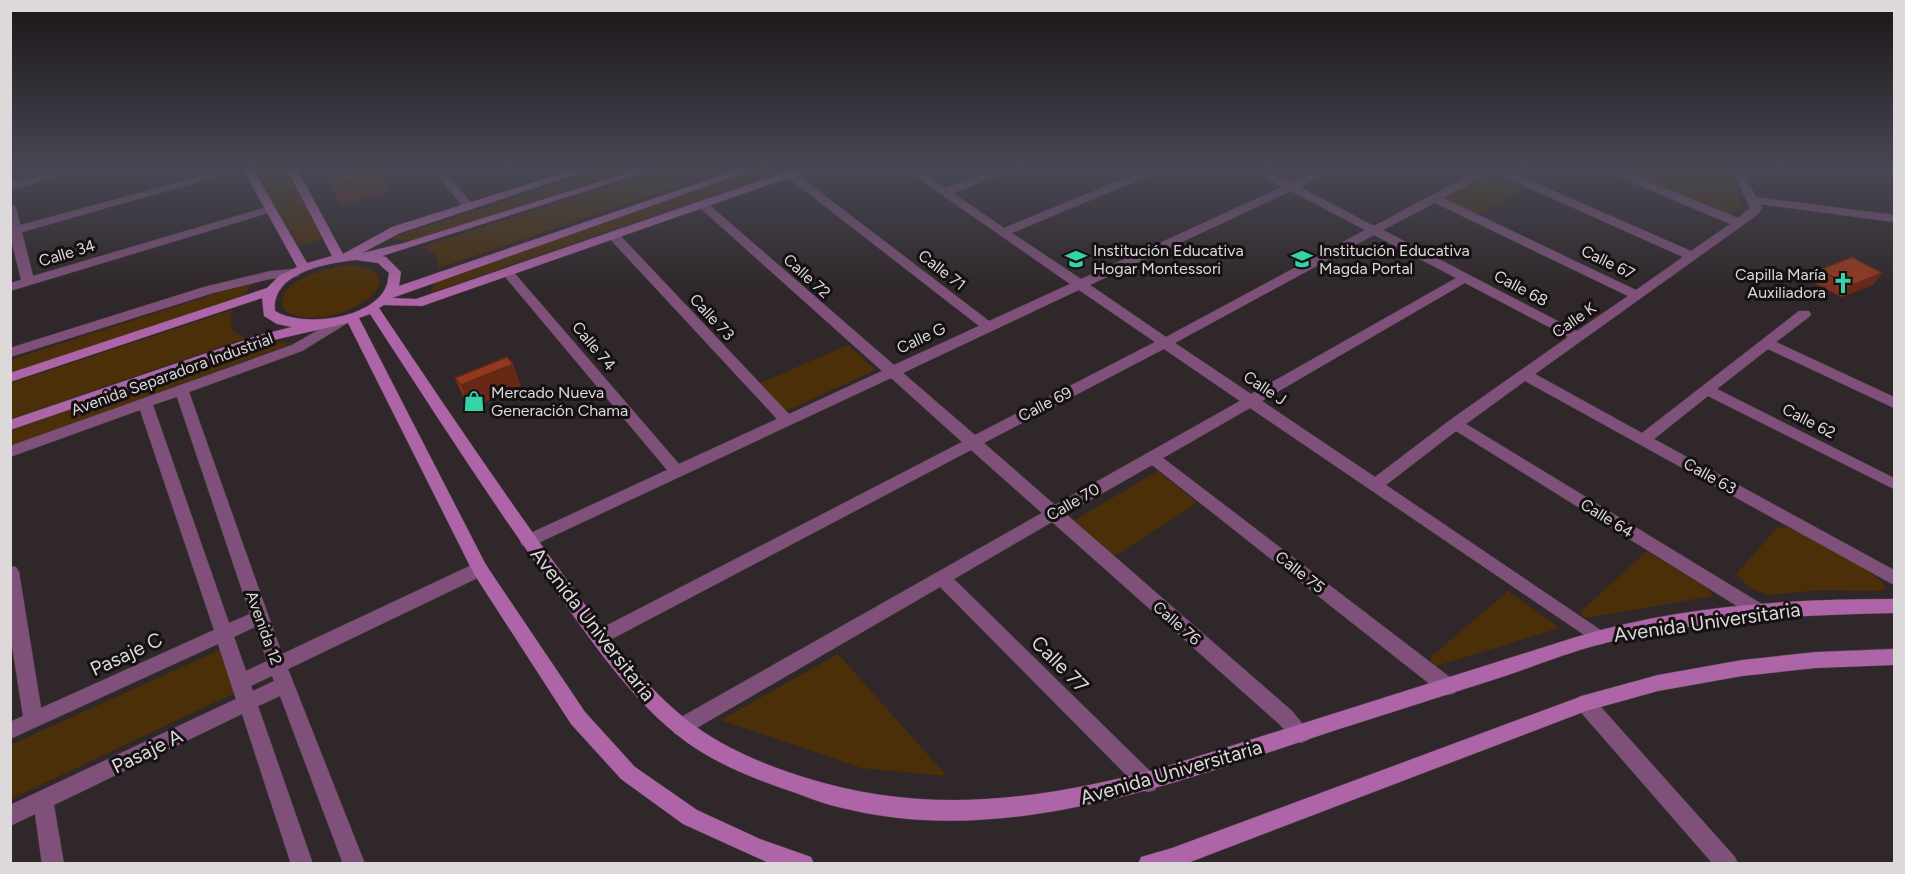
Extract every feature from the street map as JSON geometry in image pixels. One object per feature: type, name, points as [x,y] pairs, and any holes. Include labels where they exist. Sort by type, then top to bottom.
[{"type":"street","points":[[10,210],[13,231],[28,281]]},
{"type":"street","points":[[13,231],[90,210]]},
{"type":"street","name":"Calle 34","points":[[10,287],[268,210]]},
{"type":"street","points":[[271,210],[299,270]]},
{"type":"street","points":[[315,210],[343,257]]},
{"type":"street","points":[[10,353],[209,290],[299,270],[343,257],[396,230],[460,210]]},
{"type":"street","points":[[366,257],[522,210]]},
{"type":"street","points":[[273,290],[267,307],[273,317],[296,325],[318,325],[346,319],[430,278],[630,210]]},
{"type":"street","points":[[380,301],[417,303],[685,210]]},
{"type":"street","name":"Calle 72","points":[[709,210],[971,443]]},
{"type":"street","name":"Calle 71","points":[[836,210],[988,327]]},
{"type":"street","name":"Calle J","points":[[971,210],[1599,638]]},
{"type":"street","points":[[1004,232],[1054,210]]},
{"type":"street","name":"Calle G","points":[[528,541],[1240,210]]},
{"type":"street","name":"Calle 68","points":[[1336,210],[1578,337]]},
{"type":"street","name":"Calle 69","points":[[600,637],[1166,342],[1412,210]]},
{"type":"street","name":"Calle 67","points":[[1459,210],[1637,295]]},
{"type":"street","points":[[1588,210],[1692,256]]},
{"type":"street","points":[[1707,210],[1739,223]]},
{"type":"street","name":"Calle K","points":[[1375,485],[1455,424],[1754,213],[1755,210]]},
{"type":"street","points":[[1830,210],[1894,218]]},
{"type":"street","name":"Calle 73","points":[[613,235],[786,420]]},
{"type":"street","points":[[343,257],[382,260],[395,272],[395,284],[380,301]]},
{"type":"street","points":[[10,378],[273,290],[299,270]]},
{"type":"street","name":"Calle 74","points":[[507,272],[676,471]]},
{"type":"street","name":"Calle 70","points":[[681,727],[1465,278]]},
{"type":"street","name":"Avenida Universitaria","points":[[380,301],[528,541],[638,686],[681,727],[743,764],[805,789],[876,806],[947,812],[1019,809],[1086,798],[1148,783],[1599,638],[1681,622],[1759,611],[1816,607],[1894,606]]},
{"type":"street","points":[[1643,440],[1804,314]]},
{"type":"street","points":[[346,319],[480,569],[578,718],[628,773],[690,817],[756,848],[803,864]]},
{"type":"street","name":"Avenida Separadora Industrial","points":[[10,452],[297,348],[346,319]]},
{"type":"street","name":"Avenida Separadora Industrial","points":[[10,425],[265,338],[318,325]]},
{"type":"street","points":[[1767,343],[1894,403]]},
{"type":"street","name":"Calle 63","points":[[1525,375],[1894,578]]},
{"type":"street","name":"Avenida 12","points":[[181,389],[284,685],[354,864]]},
{"type":"street","name":"Calle 62","points":[[1707,390],[1894,484]]},
{"type":"street","points":[[145,402],[302,864]]},
{"type":"street","name":"Calle 64","points":[[1455,424],[1759,611]]},
{"type":"street","name":"Calle 76","points":[[971,443],[1285,717],[1300,734]]},
{"type":"street","name":"Calle 75","points":[[1152,457],[1448,687]]},
{"type":"street","points":[[241,682],[480,569]]},
{"type":"street","points":[[10,572],[33,721]]},
{"type":"street","name":"Calle 77","points":[[941,577],[1148,783]]},
{"type":"street","name":"Pasaje C","points":[[10,732],[260,617]]},
{"type":"street","points":[[1149,864],[1172,858],[1585,703],[1658,683],[1742,668],[1816,660],[1894,657]]},
{"type":"street","name":"Pasaje A","points":[[10,816],[284,685]]},
{"type":"street","points":[[1585,703],[1727,864]]},
{"type":"street","points":[[43,801],[53,864]]},
{"type":"shaded area","points":[[278,210],[310,210],[327,237],[299,246]]},
{"type":"shaded area","points":[[477,210],[511,210],[412,242],[389,238]]},
{"type":"shaded area","points":[[536,210],[609,210],[438,268],[434,254],[422,247]]},
{"type":"shaded area","points":[[642,210],[670,210],[430,293],[437,280]]},
{"type":"shaded area","points":[[1466,210],[1487,210],[1477,215]]},
{"type":"shaded area","points":[[1715,210],[1736,210],[1728,215]]},
{"type":"shaded area","points":[[349,265],[371,270],[379,278],[377,289],[366,300],[349,310],[329,316],[307,317],[286,312],[282,301],[285,292],[293,284],[316,273]]},
{"type":"shaded area","points":[[252,282],[245,294],[226,304],[11,375],[10,360]]},
{"type":"shaded area","points":[[232,310],[231,322],[234,332],[246,338],[11,419],[11,383]]},
{"type":"shaded area","points":[[264,342],[294,343],[11,446],[11,430]]},
{"type":"shaded area","points":[[848,345],[876,370],[786,411],[760,383]]},
{"type":"shaded area","points":[[1158,471],[1197,503],[1120,553],[1111,556],[1073,521]]},
{"type":"shaded area","points":[[1786,527],[1840,553],[1881,581],[1887,588],[1879,591],[1823,590],[1767,595],[1749,587],[1736,574],[1776,529]]},
{"type":"shaded area","points":[[1647,551],[1707,588],[1713,596],[1585,618],[1580,612]]},
{"type":"shaded area","points":[[1508,591],[1560,628],[1433,667],[1430,660],[1433,655]]},
{"type":"shaded area","points":[[224,648],[237,692],[11,799],[10,745]]},
{"type":"shaded area","points":[[838,654],[947,776],[861,768],[721,720]]},
{"type":"building","points":[[1852,257],[1882,273],[1850,286],[1820,270]]},
{"type":"building","points":[[507,357],[513,364],[461,385],[455,378]]},
{"type":"place","name":"Institución Educativa Hogar Montessori","points":[[1076,259]]},
{"type":"place","name":"Institución Educativa Magda Portal","points":[[1302,259]]},
{"type":"place","name":"Capilla María Auxiliadora","points":[[1843,283]]},
{"type":"place","name":"Mercado Nueva Generación Chama","points":[[474,401]]}]
